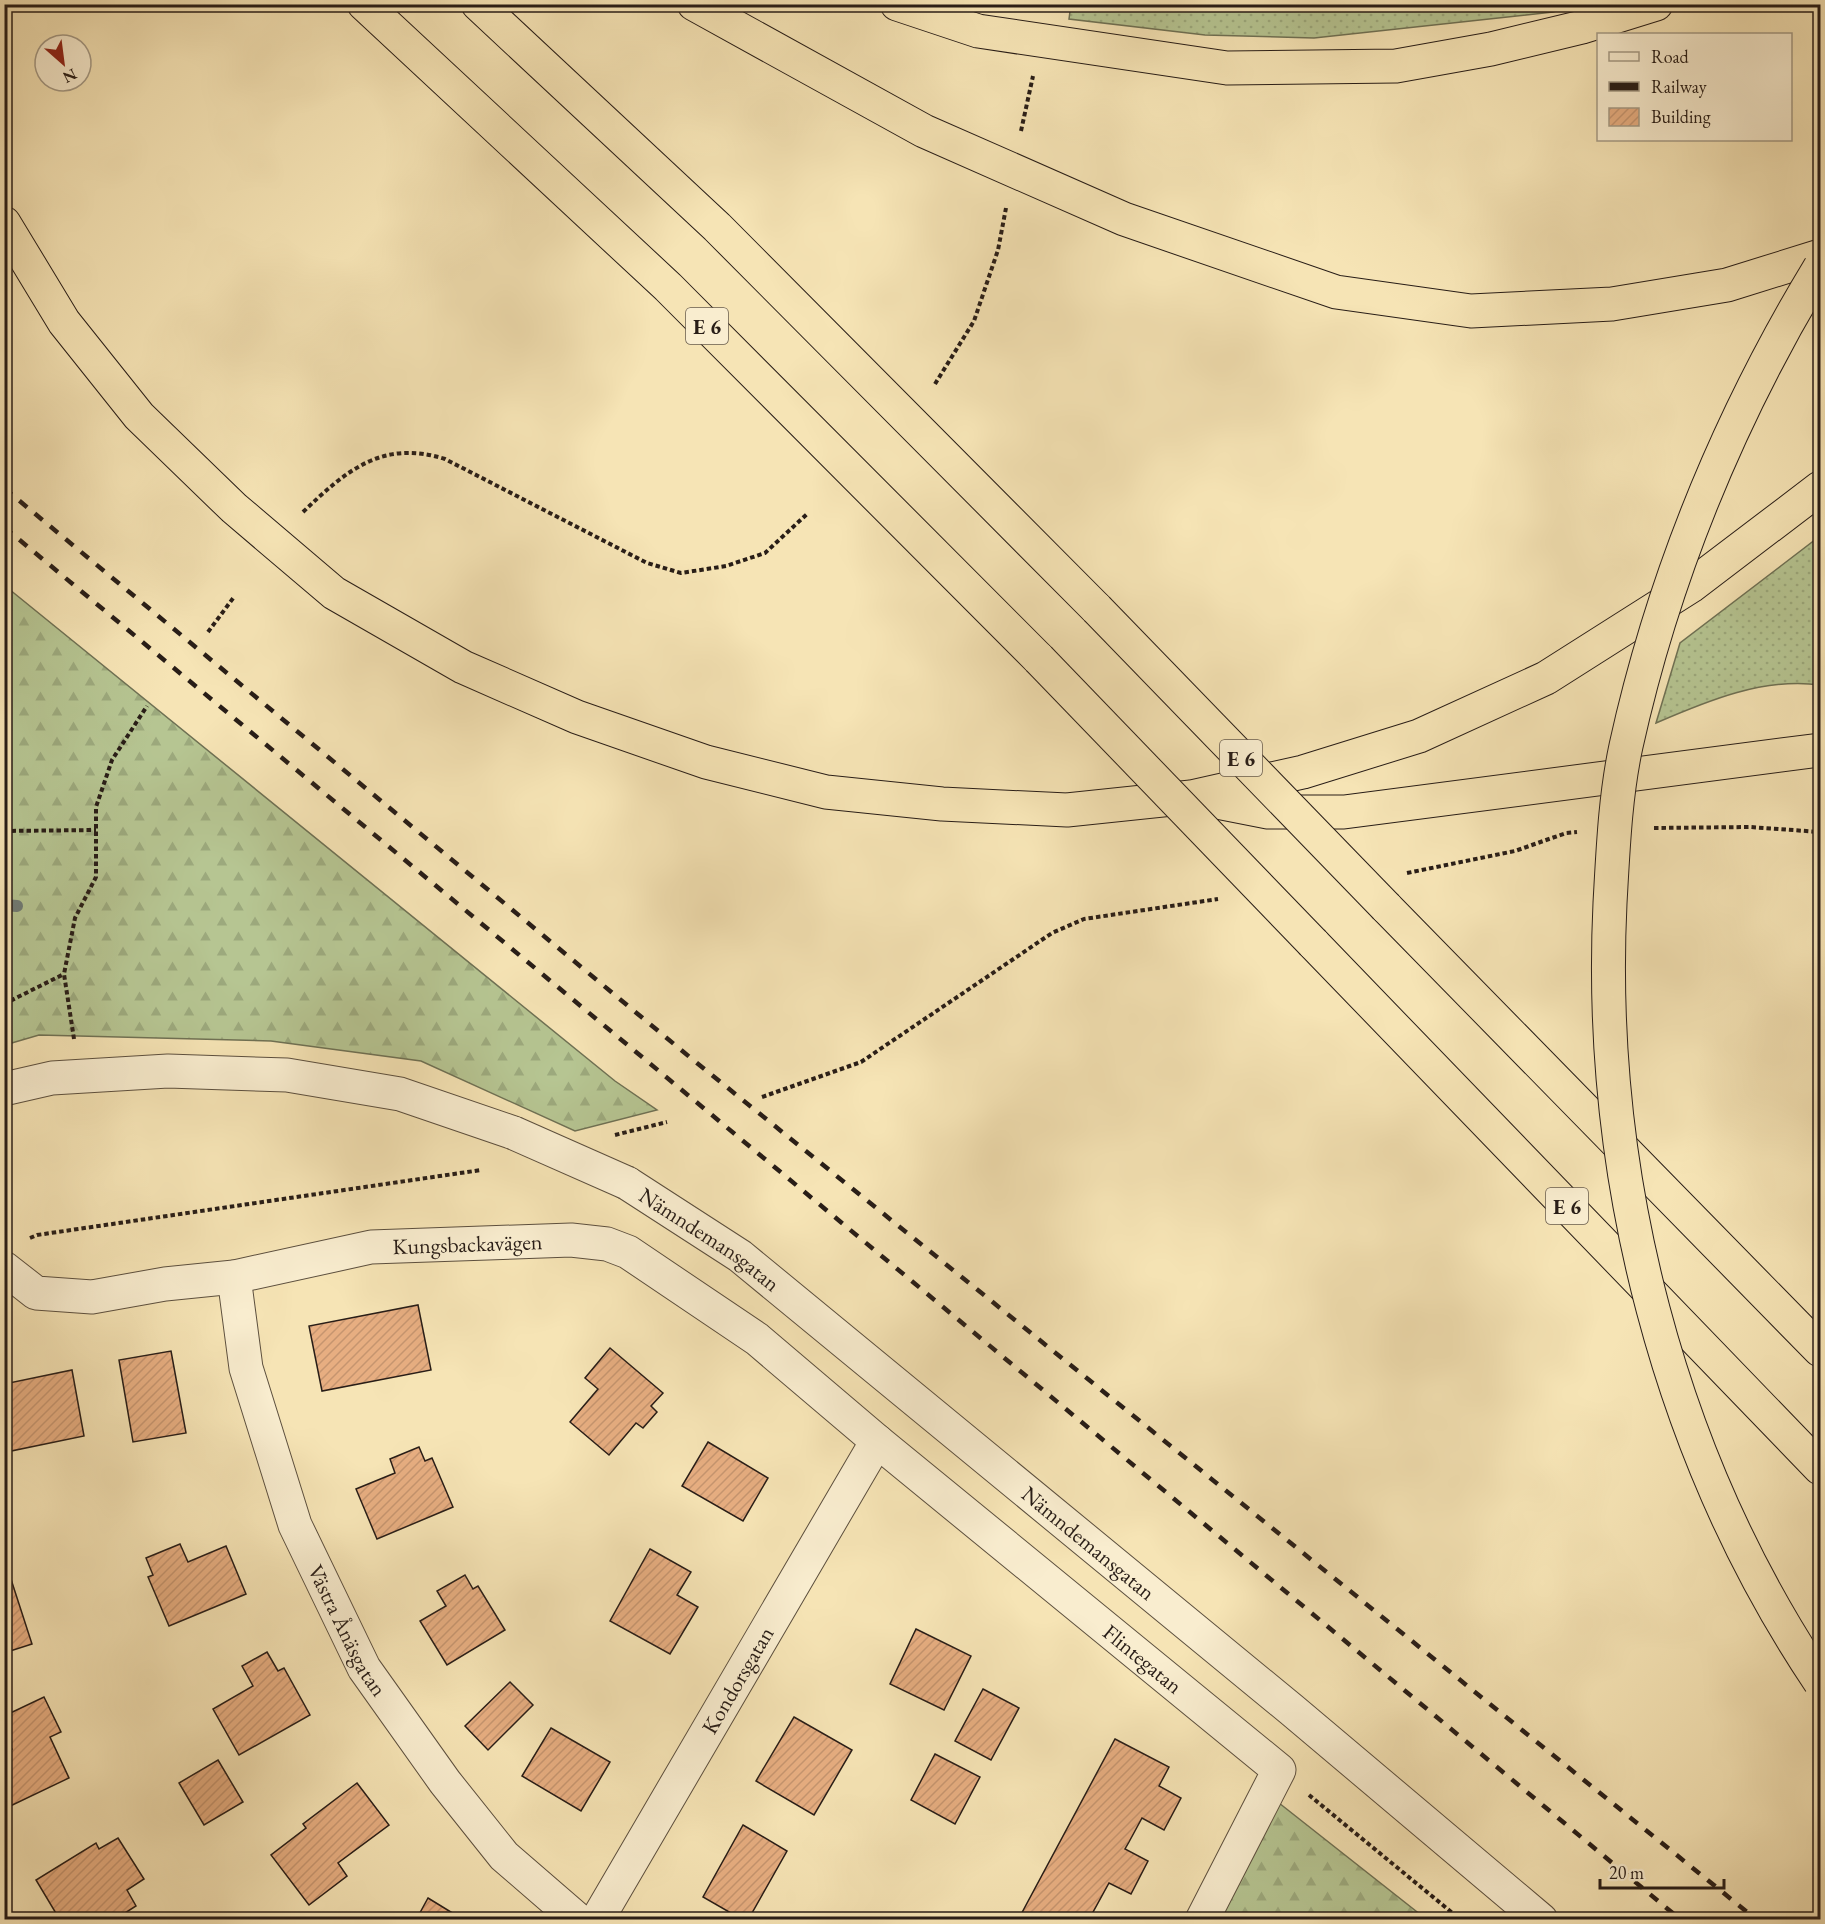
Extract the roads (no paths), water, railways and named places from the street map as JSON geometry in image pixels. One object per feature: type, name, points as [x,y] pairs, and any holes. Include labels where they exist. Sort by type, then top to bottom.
[{"type":"highway","name":"E 6","points":[[363,4],[668,287],[1039,658],[1821,1468]]},
{"type":"highway","name":"E 6","points":[[478,4],[717,227],[1096,609],[1386,908],[1821,1350]]},
{"type":"highway","points":[[694,4],[924,131],[1124,219],[1336,292],[1470,311],[1612,304],[1727,285],[1821,256]]},
{"type":"highway","points":[[897,4],[978,31],[1227,68],[1396,66],[1491,49],[1582,27],[1656,4]]},
{"type":"highway","points":[[4,224],[64,322],[139,416],[208,483],[334,593],[463,667],[577,717],[706,762],[826,792],[942,804],[1067,810],[1191,796],[1303,772],[1419,736],[1546,678],[1691,586],[1821,488]]},
{"type":"highway","points":[[1821,267],[1783,328],[1746,402],[1687,534],[1650,652],[1626,748],[1613,848],[1608,953],[1611,1058],[1626,1187],[1649,1296],[1684,1410],[1734,1527],[1795,1644],[1821,1682]]},
{"type":"highway","points":[[1191,796],[1268,812],[1344,812],[1821,750]]},
{"type":"street","name":"Nämndemansgatan","points":[[4,1089],[52,1078],[168,1071],[287,1076],[400,1094],[514,1133],[627,1183],[678,1214],[759,1271],[1238,1665],[1541,1920]]},
{"type":"street","name":"Kungsbackavägen","points":[[4,1268],[36,1293],[92,1298],[165,1284],[234,1277],[370,1247],[572,1240],[607,1244],[628,1252],[757,1339],[877,1441]]},
{"type":"street","name":"Västra Ånäsgatan","points":[[234,1277],[246,1368],[295,1525],[364,1668],[445,1782],[504,1856],[579,1920]]},
{"type":"street","name":"Flintegatan","points":[[877,1441],[1279,1770],[1202,1920]]},
{"type":"street","name":"Kondorsgatan","points":[[597,1920],[877,1441]]},
{"type":"waterway","points":[[4,905],[17,906]]},
{"type":"railway","points":[[4,488],[692,1059],[1757,1920]]},
{"type":"railway","points":[[4,527],[1681,1920]]}]
